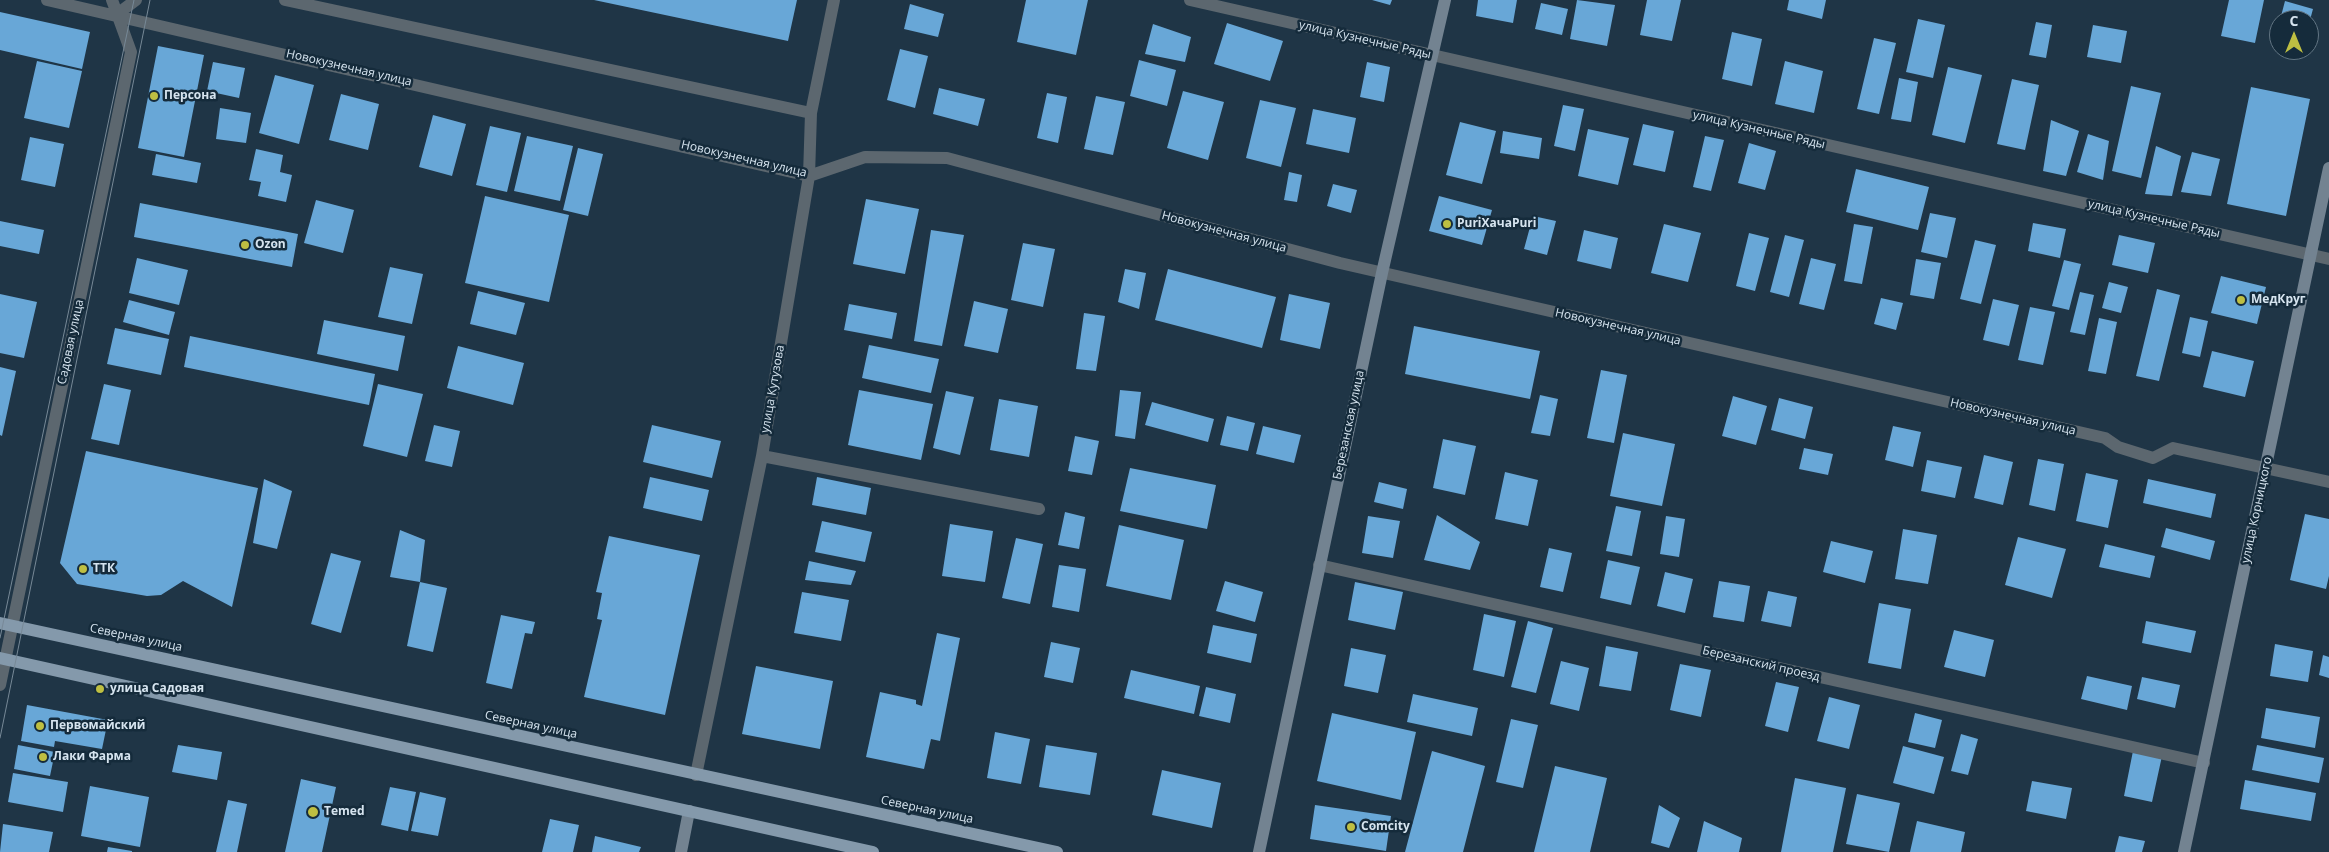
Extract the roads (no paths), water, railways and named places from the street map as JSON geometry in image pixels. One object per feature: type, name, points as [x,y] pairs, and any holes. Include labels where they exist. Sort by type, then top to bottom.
[{"type":"main road","name":"Северная улица","points":[[6,624],[1057,852]]},
{"type":"main road","points":[[3,659],[873,852]]},
{"type":"street","name":"Новокузнечная улица","points":[[47,0],[809,176],[865,156],[947,158],[1340,263],[2105,438],[2118,447],[2153,458],[2173,448],[2329,482]]},
{"type":"street","name":"Садовая улица","points":[[0,685],[6,624],[131,52],[112,0]]},
{"type":"street","points":[[116,15],[136,0]]},
{"type":"street","points":[[285,0],[811,113]]},
{"type":"street","name":"улица Кутузова","points":[[696,775],[762,456],[809,176],[811,113],[834,0]]},
{"type":"street","name":"улица Кузнечные Ряды","points":[[1190,0],[2329,259]]},
{"type":"street","name":"Березанская улица","points":[[1259,852],[1382,273],[1445,0]]},
{"type":"street","name":"улица Корницкого","points":[[2184,852],[2329,168]]},
{"type":"street","points":[[762,456],[1040,509]]},
{"type":"street","name":"Березанский проезд","points":[[1319,565],[2204,762]]},
{"type":"street","points":[[681,852],[689,811]]},
{"type":"tram line","points":[[0,638],[134,0]]},
{"type":"tram line","points":[[0,738],[150,0]]},
{"type":"place","name":"Персона","points":[[154,96]]},
{"type":"place","name":"PuriХачаPuri","points":[[1447,224]]},
{"type":"place","name":"Ozon","points":[[245,245]]},
{"type":"place","name":"МедКруг","points":[[2241,300]]},
{"type":"place","name":"ТТК","points":[[83,569]]},
{"type":"place","name":"улица Садовая","points":[[100,689]]},
{"type":"place","name":"Первомайский","points":[[40,726]]},
{"type":"place","name":"Лаки Фарма","points":[[43,757]]},
{"type":"place","name":"Temed","points":[[313,812]]},
{"type":"place","name":"Comcity","points":[[1351,827]]}]
